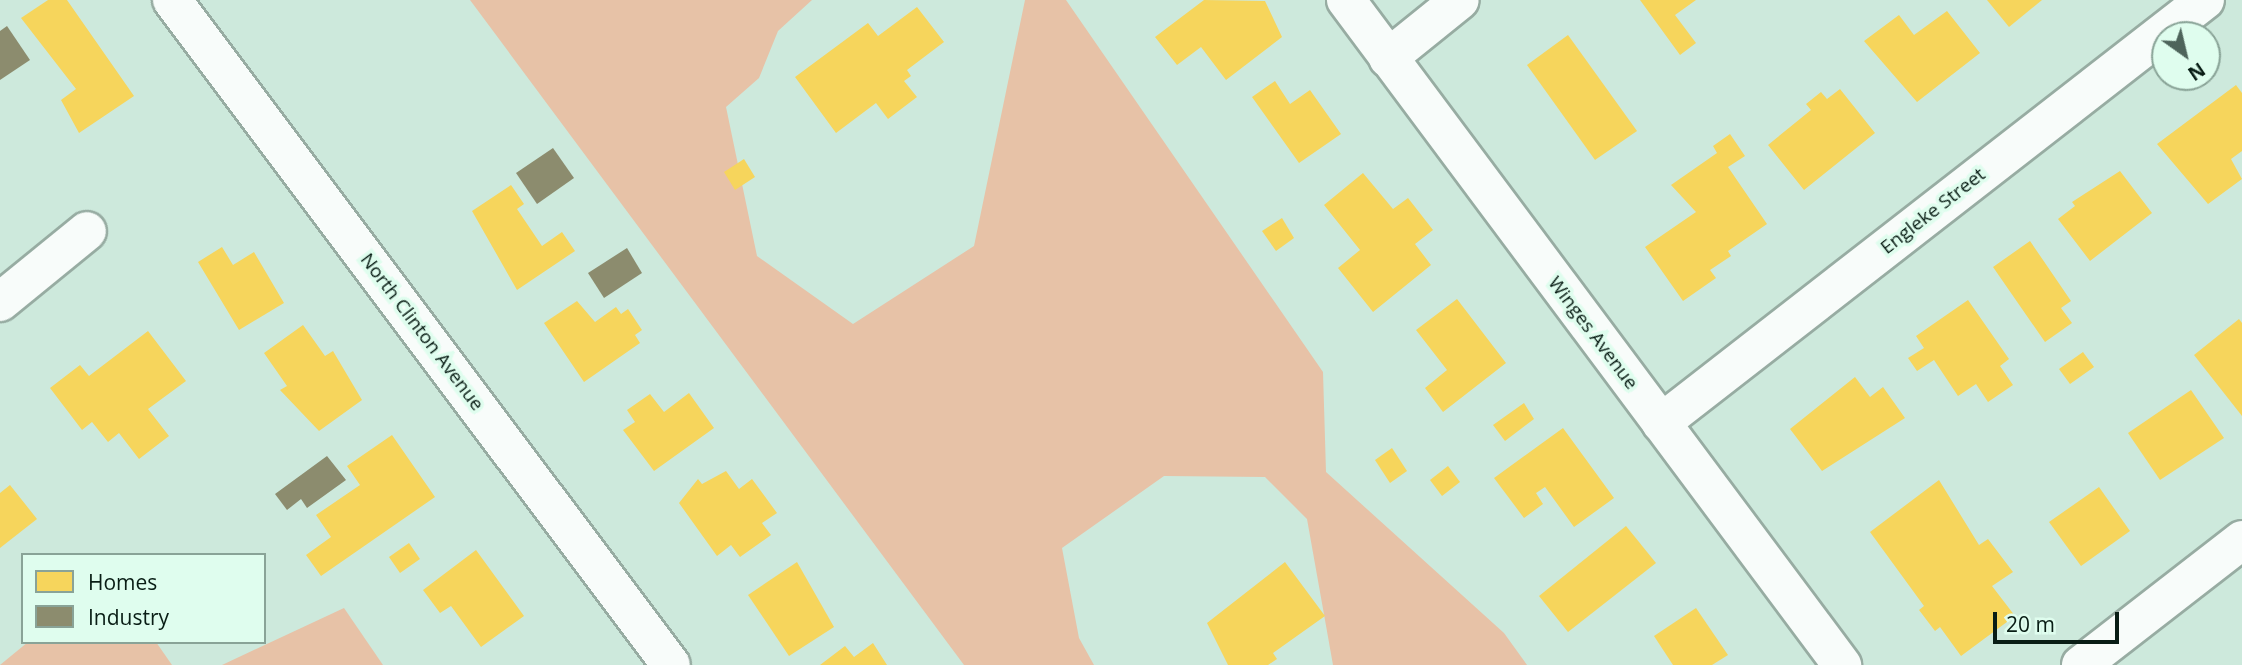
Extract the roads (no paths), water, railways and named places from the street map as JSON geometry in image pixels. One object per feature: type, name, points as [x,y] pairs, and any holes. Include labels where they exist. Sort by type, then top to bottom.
[{"type":"street","name":"North Clinton Avenue","points":[[172,0],[671,665]]},
{"type":"street","name":"Winges Avenue","points":[[1346,0],[1842,665]]},
{"type":"street","points":[[1388,58],[1460,0]]},
{"type":"street","name":"Engleke Street","points":[[1661,423],[2205,0]]},
{"type":"street","points":[[0,302],[87,232]]},
{"type":"street","points":[[2081,665],[2242,540]]}]
